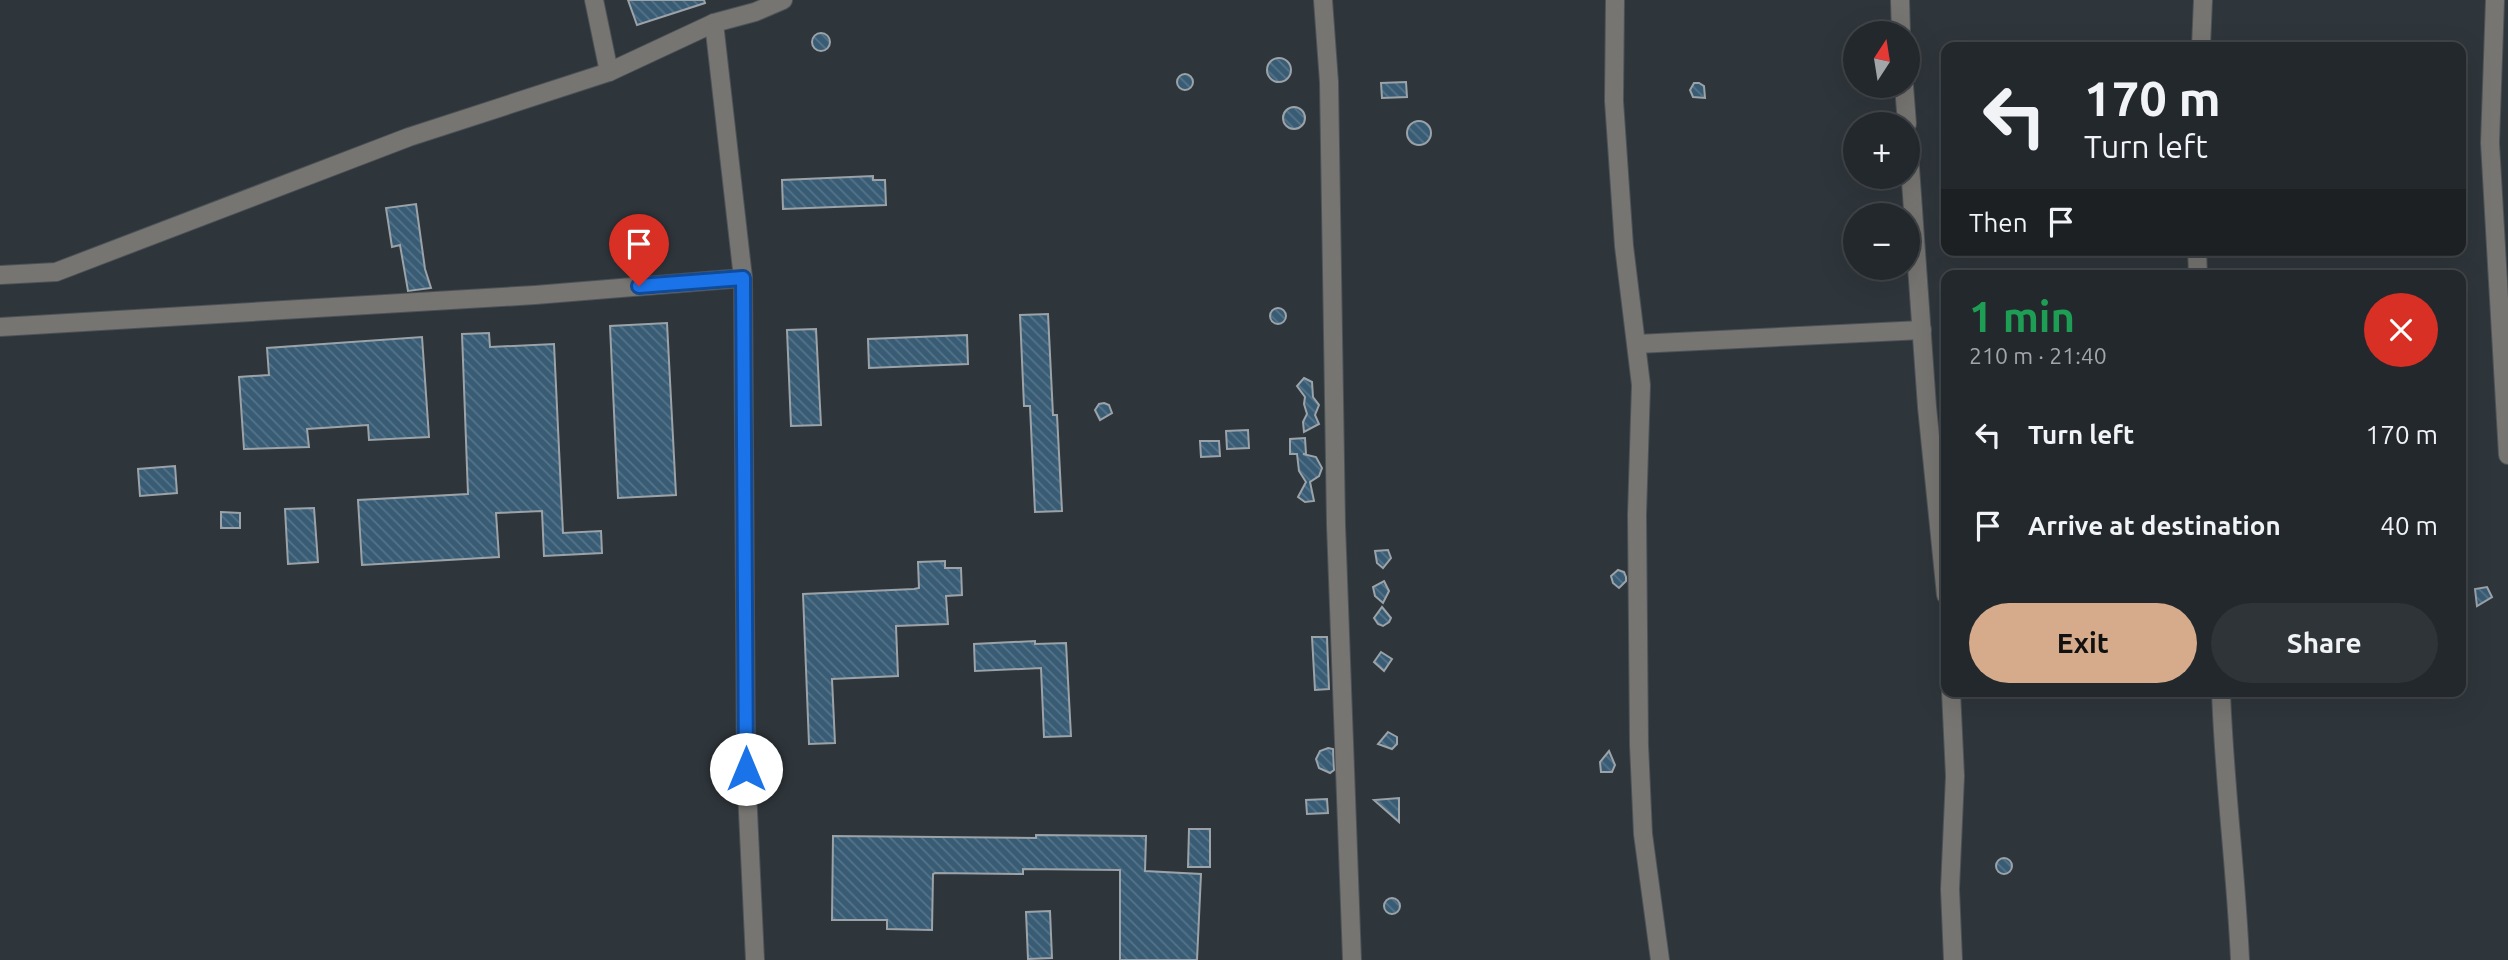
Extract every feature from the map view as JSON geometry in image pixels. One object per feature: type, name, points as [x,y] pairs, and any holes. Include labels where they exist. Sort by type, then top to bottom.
[{"type":"street","points":[[594,0],[609,72]]},
{"type":"street","points":[[0,275],[56,272],[410,137],[609,72],[754,6],[783,0]]},
{"type":"street","points":[[1324,0],[1329,82],[1336,525],[1352,960]]},
{"type":"street","points":[[1615,0],[1614,101],[1624,246],[1641,385],[1637,515],[1639,745],[1643,834],[1660,960]]},
{"type":"street","points":[[1899,0],[1900,21]]},
{"type":"street","points":[[2201,42],[2203,0]]},
{"type":"street","points":[[2494,0],[2490,143],[2508,455]]},
{"type":"street","points":[[714,23],[743,278],[746,769],[755,960]]},
{"type":"street","points":[[1912,189],[1927,407],[1941,546]]},
{"type":"street","points":[[0,327],[535,295],[743,278]]},
{"type":"street","points":[[1637,344],[1922,330]]},
{"type":"street","points":[[1951,697],[1955,776],[1950,890],[1953,960]]},
{"type":"street","points":[[2221,697],[2240,960]]},
{"type":"building","points":[[628,0],[704,0],[705,3],[637,25]]},
{"type":"building","points":[[821,33],[827,36],[830,42],[827,48],[821,51],[815,48],[812,42],[815,36]]},
{"type":"building","points":[[1279,58],[1290,65],[1291,70],[1284,81],[1279,82],[1268,75],[1267,70],[1274,59]]},
{"type":"building","points":[[1185,74],[1193,82],[1185,90],[1177,82]]},
{"type":"building","points":[[1406,82],[1407,97],[1382,98],[1381,83]]},
{"type":"building","points":[[1694,83],[1704,86],[1705,98],[1693,97],[1690,90]]},
{"type":"building","points":[[1294,107],[1304,114],[1305,118],[1298,128],[1294,129],[1284,122],[1283,118],[1290,108]]},
{"type":"building","points":[[1419,121],[1430,128],[1431,133],[1424,144],[1419,145],[1408,138],[1407,133],[1414,122]]},
{"type":"building","points":[[873,176],[873,180],[885,180],[886,205],[783,209],[782,180]]},
{"type":"building","points":[[416,204],[425,269],[431,288],[408,291],[400,245],[392,247],[386,208]]},
{"type":"building","points":[[1278,308],[1286,316],[1278,324],[1270,316]]},
{"type":"building","points":[[1048,314],[1053,415],[1057,415],[1062,511],[1035,512],[1030,406],[1024,406],[1020,315]]},
{"type":"building","points":[[667,323],[676,495],[618,498],[610,326]]},
{"type":"building","points":[[816,329],[821,425],[791,426],[787,330]]},
{"type":"building","points":[[489,333],[490,347],[554,344],[563,533],[601,531],[602,553],[544,556],[542,511],[496,513],[499,557],[362,565],[358,500],[468,494],[462,334]]},
{"type":"building","points":[[967,335],[968,364],[869,368],[868,339]]},
{"type":"building","points":[[422,337],[429,437],[369,440],[368,425],[307,429],[309,447],[244,449],[239,377],[269,375],[267,348]]},
{"type":"building","points":[[1304,378],[1312,382],[1313,397],[1319,405],[1315,415],[1319,424],[1304,432],[1303,422],[1307,414],[1305,397],[1297,386]]},
{"type":"building","points":[[1099,404],[1109,405],[1112,413],[1100,420],[1095,410]]},
{"type":"building","points":[[1248,430],[1249,448],[1227,449],[1226,431]]},
{"type":"building","points":[[1305,438],[1306,454],[1303,454],[1316,457],[1322,468],[1319,476],[1310,482],[1314,501],[1305,502],[1298,497],[1306,482],[1299,471],[1297,454],[1290,454],[1290,439]]},
{"type":"building","points":[[1200,441],[1219,441],[1220,456],[1201,457]]},
{"type":"building","points":[[175,466],[177,493],[140,496],[138,469]]},
{"type":"building","points":[[314,508],[318,562],[288,564],[285,509]]},
{"type":"building","points":[[221,512],[240,513],[240,528],[221,528]]},
{"type":"building","points":[[1388,550],[1391,558],[1383,568],[1377,563],[1375,551]]},
{"type":"building","points":[[945,561],[945,568],[961,568],[962,595],[946,596],[948,624],[896,626],[898,676],[832,679],[835,743],[809,744],[803,594],[919,588],[918,562]]},
{"type":"building","points":[[1618,570],[1624,572],[1626,577],[1626,581],[1619,588],[1613,583],[1611,576]]},
{"type":"building","points":[[1384,581],[1389,591],[1383,603],[1375,596],[1373,587]]},
{"type":"building","points":[[2487,587],[2492,597],[2477,606],[2475,589]]},
{"type":"building","points":[[1382,607],[1391,618],[1383,626],[1374,618]]},
{"type":"building","points":[[1312,637],[1327,637],[1329,689],[1315,690]]},
{"type":"building","points":[[1035,641],[1035,644],[1066,643],[1071,736],[1044,737],[1041,668],[975,671],[974,644]]},
{"type":"building","points":[[1381,652],[1392,659],[1384,671],[1374,662]]},
{"type":"building","points":[[1388,732],[1397,737],[1397,744],[1392,749],[1378,744]]},
{"type":"building","points":[[1333,749],[1334,770],[1330,773],[1319,768],[1316,759],[1320,751]]},
{"type":"building","points":[[1609,751],[1615,765],[1612,772],[1601,772],[1600,762]]},
{"type":"building","points":[[1399,798],[1399,822],[1374,800]]},
{"type":"building","points":[[1327,799],[1328,813],[1307,814],[1306,800]]},
{"type":"building","points":[[1189,829],[1210,829],[1210,867],[1188,867]]},
{"type":"building","points":[[1036,835],[1146,836],[1145,871],[1201,874],[1197,960],[1120,960],[1120,870],[1023,869],[1023,874],[935,873],[932,930],[887,929],[887,920],[832,920],[833,836],[1036,838]]},
{"type":"building","points":[[2004,858],[2012,866],[2004,874],[1996,866]]},
{"type":"building","points":[[1392,898],[1400,906],[1392,914],[1384,906]]},
{"type":"building","points":[[1050,911],[1052,958],[1028,959],[1026,912]]},
{"type":"route","points":[[639,286],[743,278],[746,769]]}]
